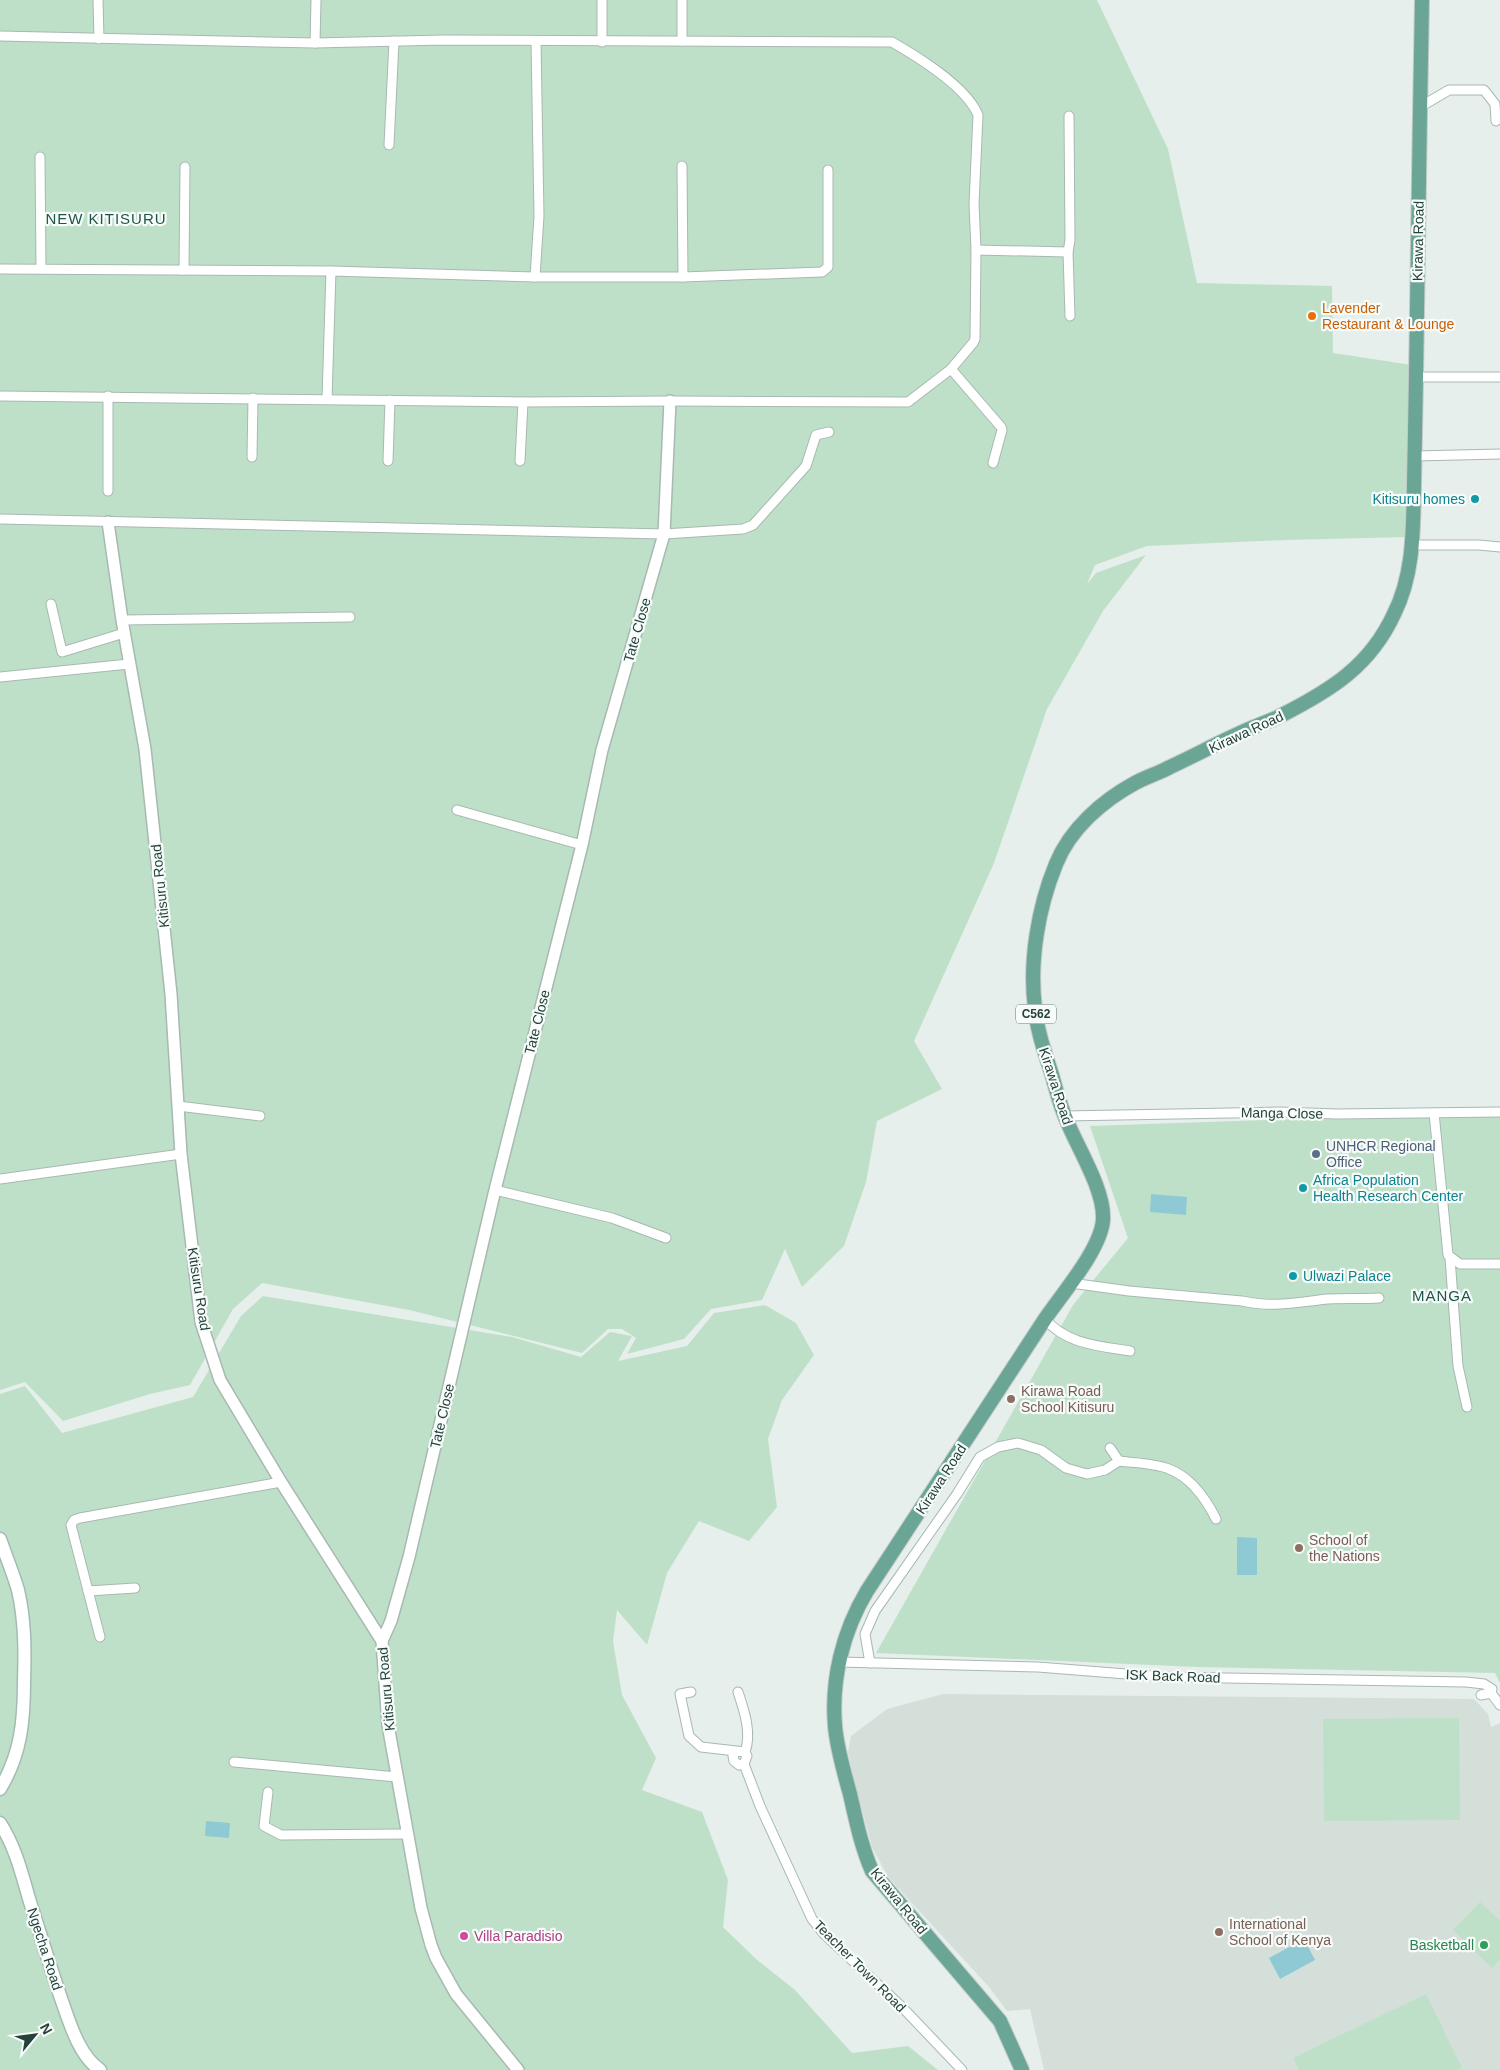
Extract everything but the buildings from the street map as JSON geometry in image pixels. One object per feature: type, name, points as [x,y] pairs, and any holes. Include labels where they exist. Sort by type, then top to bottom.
[{"type":"main road","name":"Kirawa Road","points":[[1022,2070],[1000,2021],[872,1871],[862,1846],[835,1727],[835,1695],[839,1662],[850,1625],[867,1591],[1045,1319],[1071,1283],[1098,1240],[1102,1230],[1103,1210],[1097,1188],[1064,1116],[1038,1030],[1032,976],[1039,924],[1056,863],[1069,839],[1084,820],[1135,783],[1253,727],[1277,718],[1321,694],[1348,676],[1367,656],[1395,614],[1405,586],[1412,545],[1415,456],[1422,0]]},
{"type":"main road","points":[[0,1539],[18,1590],[26,1646],[22,1732],[18,1749],[0,1789]]},
{"type":"main road","name":"Ngecha Road","points":[[0,1824],[18,1860],[51,1970],[71,2028],[86,2054],[100,2070]]},
{"type":"street","points":[[98,0],[99,39]]},
{"type":"street","points":[[315,42],[316,0]]},
{"type":"street","points":[[602,0],[602,42]]},
{"type":"street","points":[[682,0],[682,41]]},
{"type":"street","points":[[0,36],[315,42],[892,42],[936,70],[973,104],[978,114],[974,204],[976,250],[975,339],[974,343],[951,369],[908,402],[523,402],[0,396]]},
{"type":"street","points":[[389,145],[394,41]]},
{"type":"street","points":[[535,277],[539,216],[536,41]]},
{"type":"street","points":[[1420,107],[1449,90],[1484,90],[1494,104],[1496,121]]},
{"type":"street","points":[[1069,116],[1070,240],[1068,252],[1070,316]]},
{"type":"street","points":[[40,157],[41,268]]},
{"type":"street","points":[[682,166],[683,277]]},
{"type":"street","points":[[184,270],[185,167]]},
{"type":"street","points":[[0,269],[331,271],[535,277],[683,277],[826,271],[828,267],[828,170]]},
{"type":"street","points":[[976,250],[1068,252]]},
{"type":"street","points":[[327,399],[331,271]]},
{"type":"street","points":[[951,369],[1001,427],[1002,430],[993,463]]},
{"type":"street","points":[[1416,377],[1500,377]]},
{"type":"street","points":[[108,396],[108,491]]},
{"type":"street","points":[[252,457],[253,398]]},
{"type":"street","points":[[388,461],[390,400]]},
{"type":"street","name":"Tate Close","points":[[382,1641],[391,1621],[409,1557],[495,1190],[582,846],[602,750],[664,534],[670,401]]},
{"type":"street","points":[[520,461],[523,402]]},
{"type":"street","points":[[0,519],[664,534],[743,529],[753,525],[806,466],[816,435],[829,432]]},
{"type":"street","points":[[1415,456],[1500,454]]},
{"type":"street","name":"Kitisuru Road","points":[[108,522],[129,664],[145,749],[171,994],[181,1154],[201,1322],[220,1380],[281,1482],[382,1641],[388,1725],[407,1834],[427,1932],[436,1958],[456,1994],[518,2070]]},
{"type":"street","points":[[1412,545],[1479,545],[1500,547]]},
{"type":"street","points":[[51,604],[62,652],[124,633]]},
{"type":"street","points":[[122,620],[350,617]]},
{"type":"street","points":[[0,677],[129,664]]},
{"type":"street","points":[[457,810],[582,846]]},
{"type":"street","points":[[178,1106],[260,1116]]},
{"type":"street","name":"Manga Close","points":[[1064,1116],[1249,1112],[1336,1114],[1500,1112]]},
{"type":"street","points":[[1434,1112],[1446,1245],[1450,1258],[1458,1366],[1467,1407]]},
{"type":"street","points":[[0,1179],[181,1154]]},
{"type":"street","points":[[495,1190],[612,1218],[666,1238]]},
{"type":"street","points":[[1450,1258],[1460,1264],[1500,1264]]},
{"type":"street","points":[[1071,1283],[1129,1291],[1242,1301],[1260,1305],[1280,1305],[1329,1299],[1379,1298]]},
{"type":"street","points":[[1045,1319],[1056,1330],[1077,1340],[1130,1351]]},
{"type":"street","points":[[870,1663],[865,1634],[875,1611],[957,1494],[980,1457],[998,1447],[1018,1443],[1041,1450],[1066,1468],[1087,1474],[1105,1470],[1119,1461],[1168,1468],[1182,1476],[1208,1502],[1216,1519]]},
{"type":"street","points":[[1110,1448],[1119,1461]]},
{"type":"street","points":[[100,1637],[71,1525],[74,1520],[281,1482]]},
{"type":"street","points":[[88,1591],[136,1588]]},
{"type":"street","name":"ISK Back Road","points":[[839,1662],[1038,1667],[1164,1677],[1466,1682],[1484,1684],[1496,1696]]},
{"type":"street","points":[[691,1692],[680,1694],[689,1736],[701,1747],[741,1751],[747,1746],[746,1722],[738,1692]]},
{"type":"street","points":[[1481,1695],[1496,1696]]},
{"type":"street","name":"Teacher Town Road","points":[[741,1751],[733,1756],[734,1761],[744,1764],[760,1806],[812,1920],[831,1941],[902,2007],[962,2070]]},
{"type":"street","points":[[234,1762],[397,1777]]},
{"type":"street","points":[[268,1792],[264,1826],[281,1835],[407,1834]]},
{"type":"shaded area","name":"International School of Kenya","points":[[943,1694],[1474,1699],[1488,1714],[1491,1727],[1500,1723],[1500,2070],[1044,2070],[1030,2009],[1007,2011],[989,1987],[888,1877],[872,1847],[854,1780],[848,1752],[851,1736],[887,1709]]},
{"type":"green space","points":[[0,0],[1097,0],[1168,149],[1197,283],[1332,286],[1333,353],[1412,365],[1408,537],[1147,546],[1095,565],[1087,584],[1096,573],[1146,555],[1103,611],[1047,709],[994,863],[914,1041],[942,1089],[877,1121],[866,1182],[844,1246],[802,1287],[785,1249],[762,1300],[711,1309],[684,1339],[627,1354],[636,1338],[622,1329],[608,1329],[582,1353],[409,1310],[262,1283],[233,1309],[190,1385],[150,1394],[63,1421],[25,1382],[0,1390]]},
{"type":"green space","points":[[1500,1112],[1500,1683],[1495,1673],[1197,1667],[876,1653],[1073,1305],[1128,1238],[1090,1126]]},
{"type":"green space","points":[[263,1296],[512,1337],[581,1357],[610,1332],[632,1336],[618,1361],[687,1346],[714,1313],[765,1305],[796,1323],[814,1355],[782,1400],[768,1439],[777,1507],[749,1541],[699,1521],[667,1573],[647,1645],[617,1610],[613,1641],[622,1695],[656,1758],[642,1790],[702,1812],[728,1880],[723,1927],[756,1959],[795,1990],[852,2053],[908,2046],[938,2070],[0,2070],[0,1394],[25,1386],[62,1433],[193,1397],[241,1316]]},
{"type":"green space","points":[[1459,1718],[1460,1820],[1324,1821],[1323,1719]]},
{"type":"green space","name":"Basketball","points":[[1480,1902],[1500,1921],[1500,1959],[1492,1968],[1453,1930]]},
{"type":"green space","points":[[1426,1994],[1462,2068],[1457,2070],[1299,2070],[1293,2058]]},
{"type":"water","points":[[1151,1194],[1187,1197],[1186,1215],[1150,1212]]},
{"type":"water","points":[[1237,1537],[1257,1538],[1257,1575],[1237,1575]]},
{"type":"water","points":[[206,1821],[230,1823],[229,1838],[205,1836]]},
{"type":"water","points":[[1304,1939],[1315,1960],[1280,1979],[1269,1958]]},
{"type":"place","name":"Lavender Restaurant & Lounge","points":[[1312,316]]},
{"type":"place","name":"Kitisuru homes","points":[[1475,499]]},
{"type":"place","name":"UNHCR Regional Office","points":[[1316,1154]]},
{"type":"place","name":"Africa Population Health Research Center","points":[[1303,1188]]},
{"type":"place","name":"Ulwazi Palace","points":[[1293,1276]]},
{"type":"place","name":"Kirawa Road School Kitisuru","points":[[1011,1399]]},
{"type":"place","name":"School of the Nations","points":[[1299,1548]]},
{"type":"place","name":"International School of Kenya","points":[[1219,1932]]},
{"type":"place","name":"Villa Paradisio","points":[[464,1936]]},
{"type":"place","name":"Basketball","points":[[1484,1945]]},
{"type":"district","name":"NEW KITISURU","points":[[106,218]]},
{"type":"district","name":"MANGA","points":[[1442,1295]]}]
